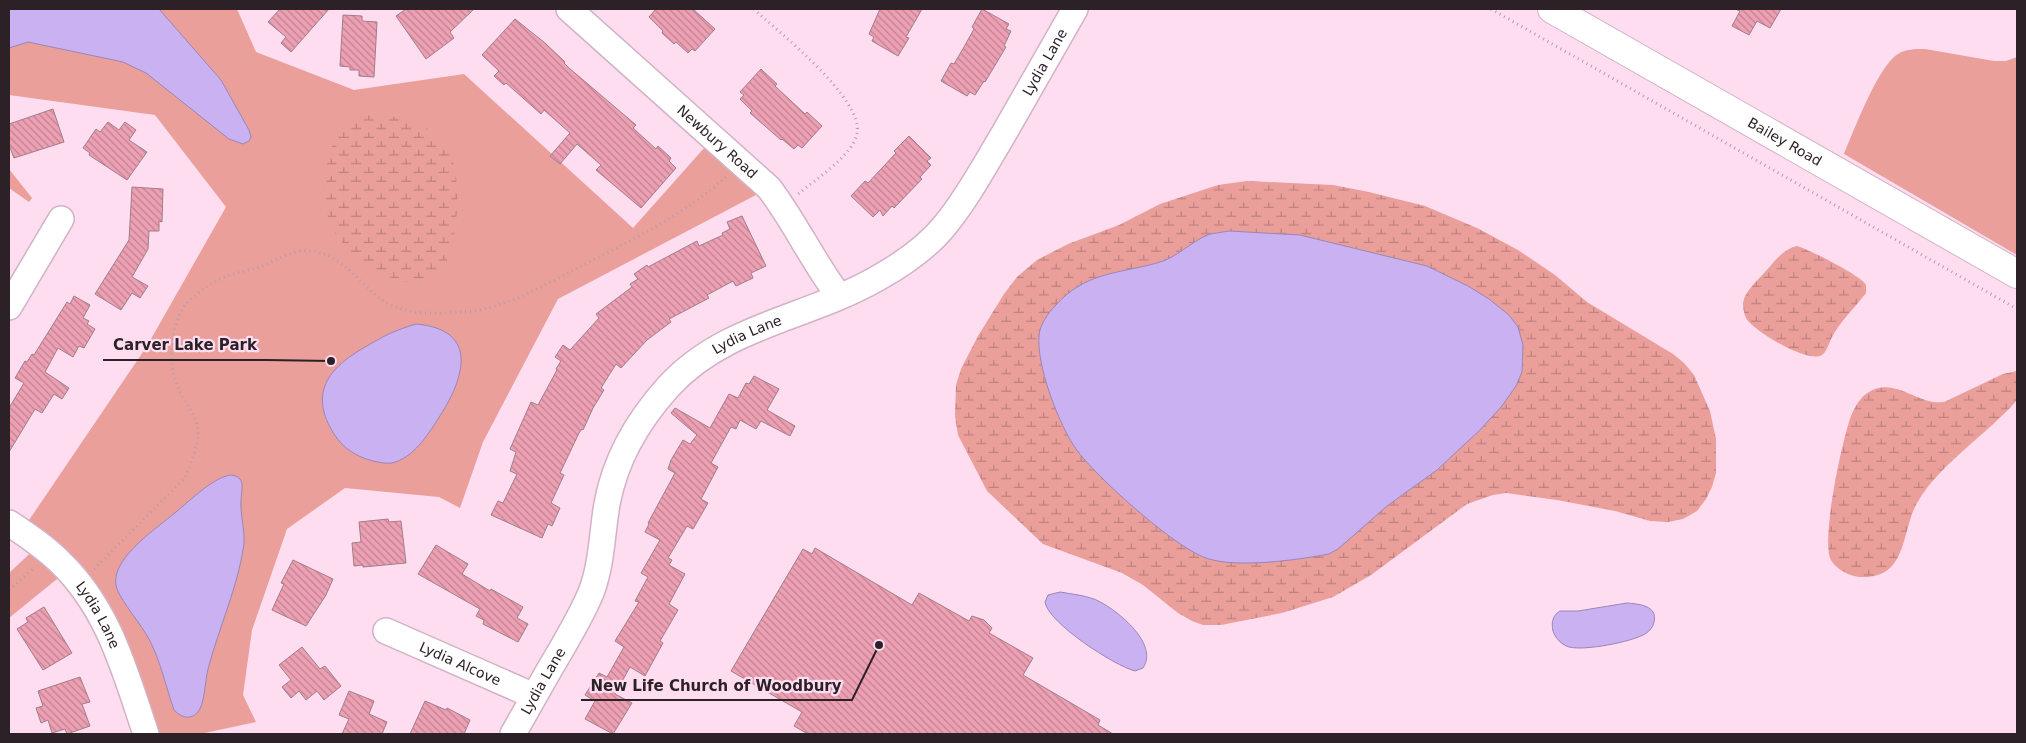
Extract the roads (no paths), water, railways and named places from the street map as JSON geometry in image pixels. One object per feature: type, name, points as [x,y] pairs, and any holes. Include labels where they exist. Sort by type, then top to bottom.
[{"type":"main road","name":"Bailey Road","points":[[1552,9],[2017,274]]},
{"type":"street","name":"Newbury Road","points":[[569,9],[769,188],[783,207],[827,280],[840,296]]},
{"type":"street","name":"Lydia Lane","points":[[513,734],[588,598],[600,562],[607,504],[614,478],[632,436],[653,404],[679,376],[719,346],[748,331],[840,296],[876,279],[905,262],[928,243],[945,225],[976,182],[1075,9]]},
{"type":"street","points":[[9,307],[61,219]]},
{"type":"street","name":"Lydia Lane","points":[[9,523],[51,553],[80,584],[96,607],[112,636],[146,734]]},
{"type":"street","name":"Lydia Alcove","points":[[386,631],[534,696]]},
{"type":"place","name":"Carver Lake Park","points":[[331,361]]},
{"type":"place","name":"New Life Church of Woodbury","points":[[879,645]]}]
